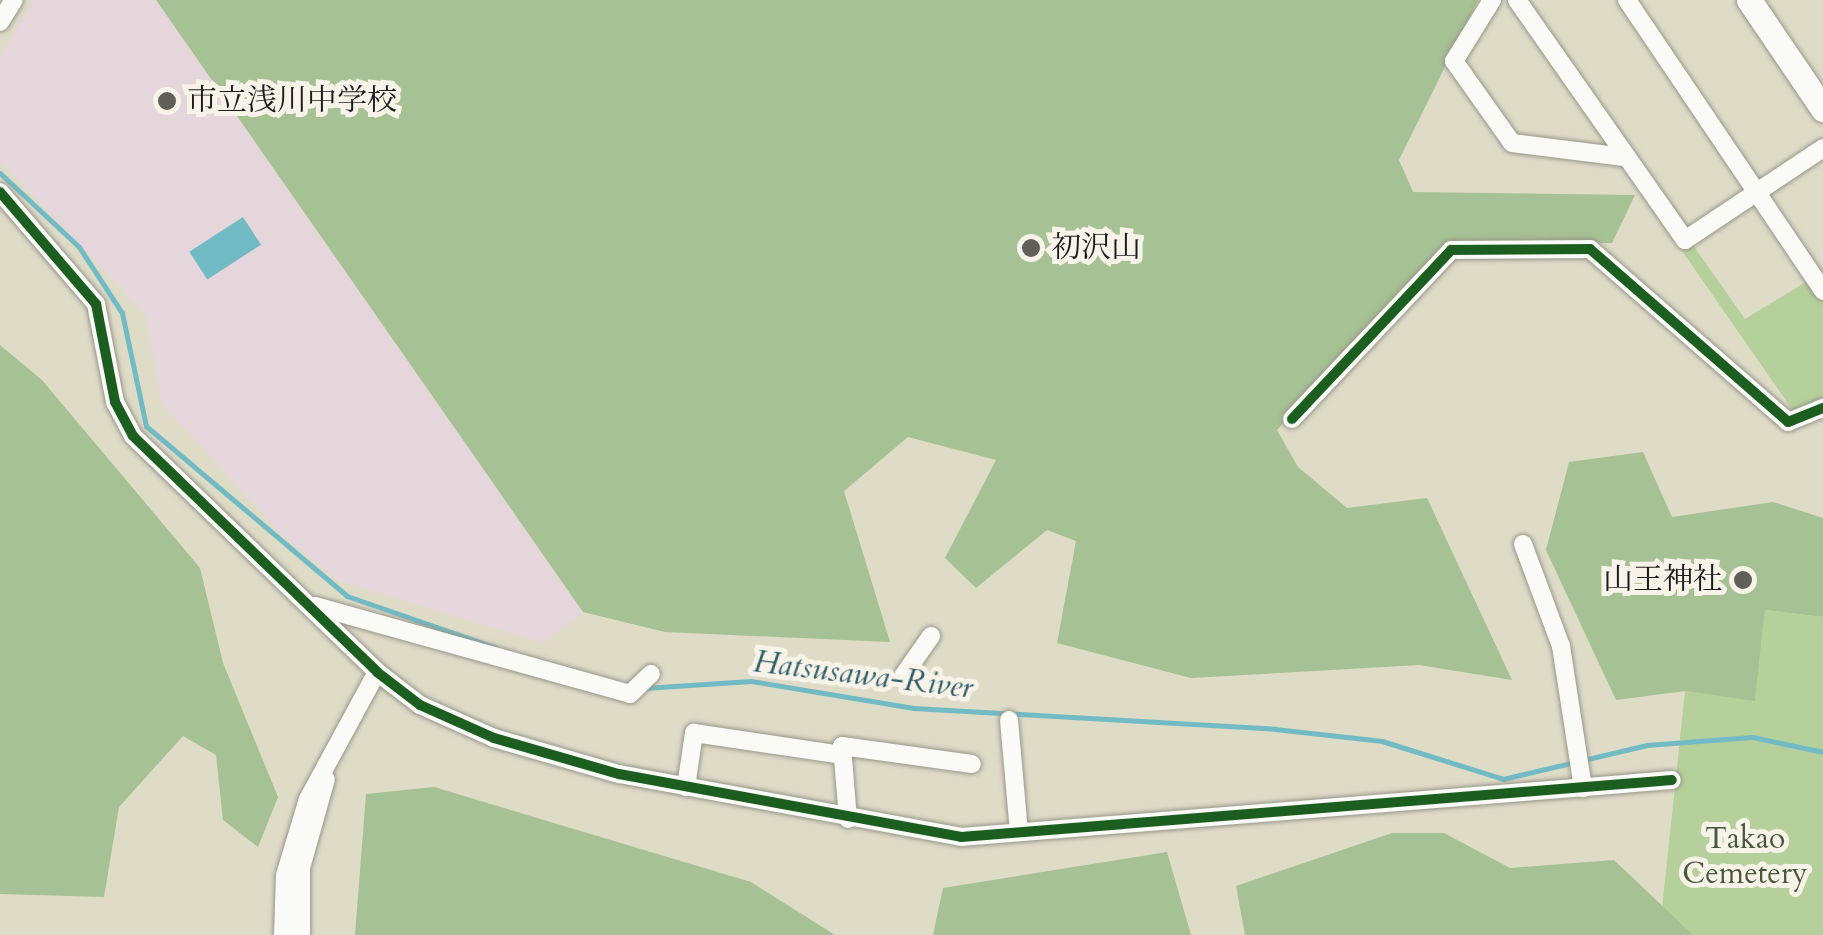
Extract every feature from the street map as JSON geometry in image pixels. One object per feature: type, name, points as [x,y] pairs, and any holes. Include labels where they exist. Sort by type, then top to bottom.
[{"type":"street","points":[[0,22],[14,0]]},
{"type":"street","points":[[1492,0],[1454,61],[1512,142],[1624,157]]},
{"type":"street","points":[[1517,0],[1685,240],[1823,148]]},
{"type":"street","points":[[1627,0],[1823,290]]},
{"type":"street","points":[[1749,0],[1823,110]]},
{"type":"street","points":[[0,192],[96,304],[115,402],[133,436],[315,606],[377,672],[420,705],[494,738],[686,787],[961,837],[1579,771],[1672,780]]},
{"type":"street","points":[[1292,419],[1450,250],[1590,249],[1788,422],[1823,408]]},
{"type":"street","points":[[1522,544],[1561,646],[1579,771]]},
{"type":"street","points":[[315,606],[630,694],[651,674]]},
{"type":"street","points":[[904,676],[931,636]]},
{"type":"street","points":[[283,935],[285,875],[328,764],[377,672]]},
{"type":"street","points":[[1009,720],[1019,832]]},
{"type":"street","points":[[686,787],[694,733],[842,755]]},
{"type":"street","points":[[848,819],[842,746],[972,764]]},
{"type":"street","points":[[301,935],[301,868],[328,764]]},
{"type":"shaded area","points":[[33,0],[156,0],[583,612],[543,643],[339,581],[280,533],[161,403],[146,315],[0,161],[0,57]]},
{"type":"green space","points":[[156,0],[1478,0],[1399,160],[1413,192],[1635,195],[1612,243],[1447,246],[1277,430],[1298,467],[1347,508],[1427,498],[1512,680],[1419,665],[1191,678],[1057,643],[1076,541],[1047,530],[976,588],[945,558],[996,460],[908,437],[844,491],[890,642],[665,632],[583,612]]},
{"type":"green space","points":[[1688,238],[1745,319],[1814,277],[1823,291],[1823,408],[1798,418],[1678,245]]},
{"type":"green space","points":[[0,345],[42,380],[200,568],[223,663],[278,797],[258,847],[223,820],[216,755],[183,736],[119,807],[104,897],[0,894]]},
{"type":"green space","points":[[1643,452],[1672,517],[1773,502],[1823,518],[1823,617],[1765,610],[1755,701],[1685,691],[1616,700],[1546,550],[1569,462]]},
{"type":"green space","name":"Takao Cemetery","points":[[1765,610],[1823,617],[1823,935],[1693,935],[1662,909],[1685,691],[1755,700]]},
{"type":"green space","points":[[434,787],[751,882],[835,935],[355,935],[366,794]]},
{"type":"green space","points":[[1392,833],[1444,833],[1510,868],[1614,860],[1693,935],[1245,935],[1236,886]]},
{"type":"green space","points":[[1167,852],[1191,935],[933,935],[943,888]]},
{"type":"water","points":[[243,217],[261,245],[207,280],[189,252]]},
{"type":"waterway","name":"Hatsusawa-River","points":[[0,173],[79,247],[122,313],[146,426],[347,596],[494,647]]},
{"type":"waterway","name":"Hatsusawa-River","points":[[644,688],[751,681],[914,708],[1275,729],[1382,741],[1503,779],[1647,745],[1752,737],[1823,752]]},
{"type":"cycle path","points":[[0,192],[96,304],[115,402],[133,436],[377,672],[420,705],[494,738],[619,774],[961,837],[1672,780]]},
{"type":"cycle path","points":[[1292,419],[1451,250],[1590,249],[1788,422],[1823,408]]},
{"type":"place","name":"市立浅川中学校","points":[[167,101]]},
{"type":"place","name":"初沢山","points":[[1031,248]]},
{"type":"place","name":"山王神社","points":[[1743,580]]}]
